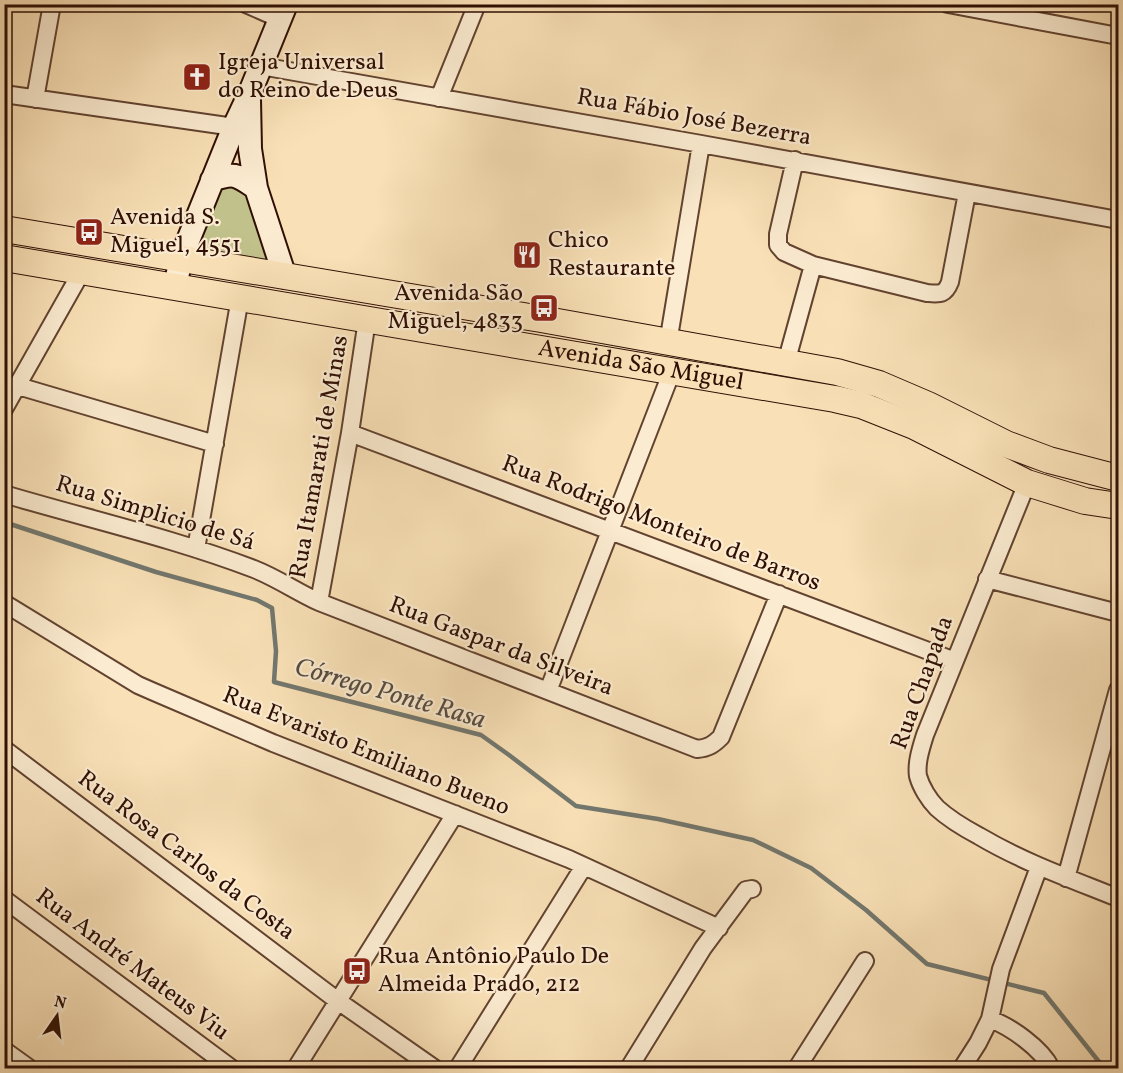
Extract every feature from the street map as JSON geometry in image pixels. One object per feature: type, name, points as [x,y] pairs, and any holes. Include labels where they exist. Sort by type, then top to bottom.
[{"type":"main road","points":[[175,287],[181,258],[283,12]]},
{"type":"main road","points":[[249,95],[250,149],[256,188],[285,277],[282,286],[268,303]]},
{"type":"main road","points":[[212,180],[234,175],[256,188]]},
{"type":"main road","name":"Avenida São Miguel","points":[[4,229],[541,319],[837,372],[879,384],[928,405],[1006,444],[1058,463],[1119,478]]},
{"type":"main road","name":"Avenida São Miguel","points":[[4,258],[835,399],[861,405],[914,426],[1027,483],[1084,501],[1119,506]]},
{"type":"street","points":[[35,99],[52,4]]},
{"type":"street","points":[[246,4],[283,12]]},
{"type":"street","points":[[440,98],[477,4]]},
{"type":"street","points":[[948,4],[1119,36]]},
{"type":"street","name":"Rua Fábio José Bezerra","points":[[261,66],[795,160],[1119,220]]},
{"type":"street","points":[[4,94],[234,127]]},
{"type":"street","points":[[668,343],[702,144]]},
{"type":"street","points":[[795,160],[780,226],[778,245],[784,252],[813,266],[927,293],[940,294],[947,290],[967,193]]},
{"type":"street","points":[[786,363],[813,266]]},
{"type":"street","points":[[4,409],[82,271]]},
{"type":"street","points":[[196,549],[240,298]]},
{"type":"street","name":"Rua Itamarati de Minas","points":[[319,602],[350,433],[367,320]]},
{"type":"street","points":[[548,691],[672,371]]},
{"type":"street","points":[[18,386],[215,444]]},
{"type":"street","name":"Rua Rodrigo Monteiro de Barros","points":[[350,433],[955,661]]},
{"type":"street","name":"Rua Chapada","points":[[1027,483],[925,735],[919,758],[918,775],[925,792],[936,807],[959,825],[1039,867],[1119,898]]},
{"type":"street","name":"Rua Simplicio de Sá","points":[[4,494],[196,549],[269,575],[289,587]]},
{"type":"street","points":[[987,579],[1119,613]]},
{"type":"street","name":"Rua Gaspar da Silveira","points":[[289,587],[319,602],[697,749],[713,745],[721,737],[779,594]]},
{"type":"street","name":"Rua Evaristo Emiliano Bueno","points":[[4,603],[138,685],[273,742],[584,866],[718,928]]},
{"type":"street","points":[[1066,878],[1119,690]]},
{"type":"street","name":"Rua Rosa Carlos da Costa","points":[[4,749],[338,1001],[434,1068]]},
{"type":"street","points":[[296,1068],[455,814]]},
{"type":"street","points":[[458,1068],[584,866]]},
{"type":"street","points":[[962,1068],[990,1018],[1001,969],[1039,867]]},
{"type":"street","points":[[629,1068],[703,948],[746,890],[752,889]]},
{"type":"street","name":"Rua André Mateus Viu","points":[[4,899],[231,1068]]},
{"type":"street","points":[[797,1068],[866,962]]},
{"type":"street","points":[[990,1018],[1014,1030],[1042,1054],[1051,1068]]},
{"type":"street","points":[[4,1050],[29,1068]]},
{"type":"green space","points":[[215,181],[248,187],[279,270],[189,255]]},
{"type":"waterway","name":"Córrego Ponte Rasa","points":[[4,522],[156,572],[257,600],[272,608],[276,651],[274,682],[481,735],[576,806],[658,819],[753,840],[811,868],[866,910],[927,964],[1044,993],[1104,1068]]},
{"type":"place","name":"Igreja Universal do Reino de Deus","points":[[197,77]]},
{"type":"place","name":"Avenida S. Miguel, 4551","points":[[89,232]]},
{"type":"place","name":"Chico Restaurante","points":[[527,255]]},
{"type":"place","name":"Avenida São Miguel, 4833","points":[[544,308]]},
{"type":"place","name":"Rua Antônio Paulo De Almeida Prado, 212","points":[[357,971]]}]
